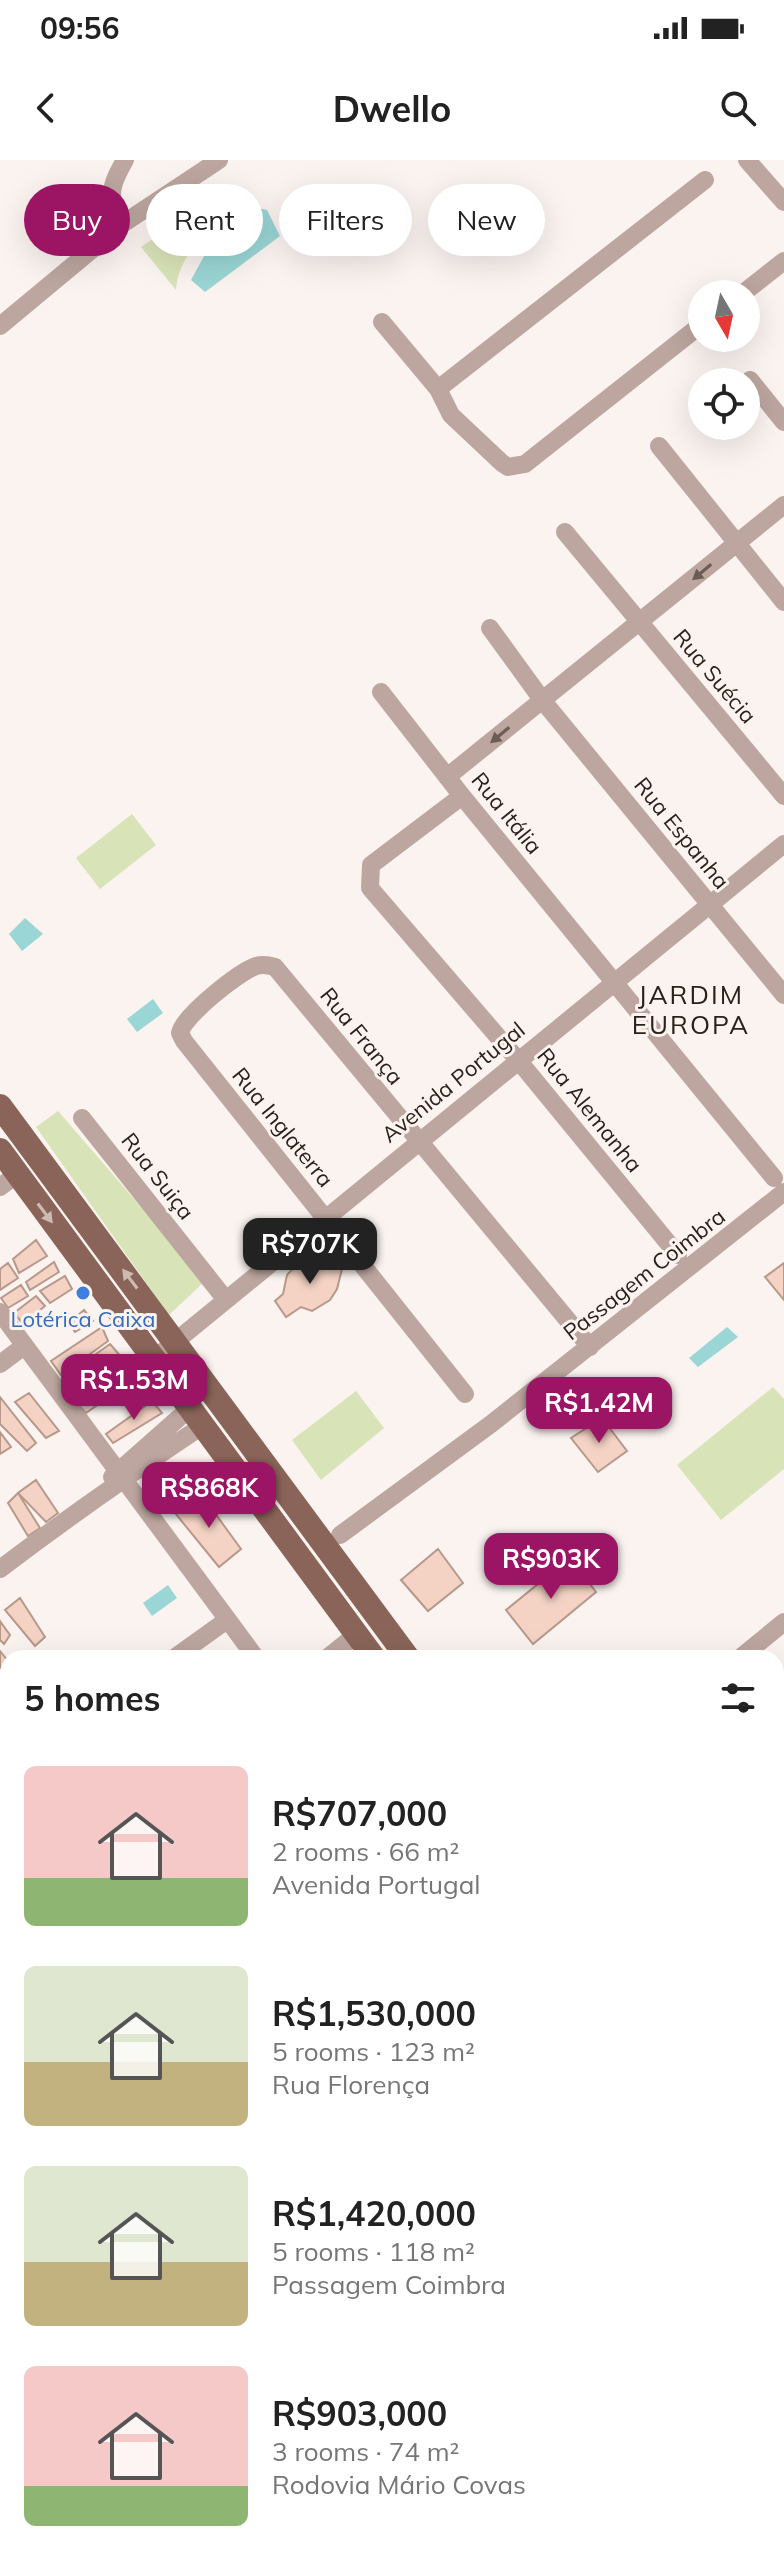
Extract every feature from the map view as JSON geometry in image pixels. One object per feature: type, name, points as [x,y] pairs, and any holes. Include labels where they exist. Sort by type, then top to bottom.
[{"type":"main road","points":[[0,1106],[176,1342],[422,1650]]},
{"type":"main road","points":[[0,1150],[9,1181],[154,1359],[306,1567],[355,1646]]},
{"type":"main road","points":[[334,1540],[381,1622],[402,1650]]},
{"type":"street","points":[[111,184],[125,160]]},
{"type":"street","points":[[130,219],[219,160]]},
{"type":"street","points":[[747,160],[784,202]]},
{"type":"street","points":[[438,389],[705,180]]},
{"type":"street","points":[[0,326],[84,256]]},
{"type":"street","points":[[760,280],[784,261]]},
{"type":"street","points":[[382,322],[438,389],[451,415],[502,463],[516,468],[688,335]]},
{"type":"street","points":[[760,392],[784,422]]},
{"type":"street","points":[[659,446],[784,602]]},
{"type":"street","name":"Rua Itália","points":[[779,1185],[447,777],[784,505]]},
{"type":"street","name":"Rua Suécia","points":[[565,532],[784,796]]},
{"type":"street","name":"Rua Espanha","points":[[490,628],[543,701],[784,995]]},
{"type":"street","points":[[381,692],[447,777]]},
{"type":"street","name":"Rua Alemanha","points":[[462,796],[371,865],[370,888],[518,1060],[678,1255]]},
{"type":"street","name":"Avenida Portugal","points":[[154,1359],[784,844]]},
{"type":"street","name":"Rua França","points":[[184,1041],[180,1033],[187,1017],[251,968],[267,964],[275,967],[590,1347]]},
{"type":"street","name":"Rua Inglaterra","points":[[184,1041],[465,1394]]},
{"type":"street","name":"Rua Suiça","points":[[82,1118],[226,1300]]},
{"type":"street","name":"Passagem Coimbra","points":[[334,1540],[590,1347],[779,1185]]},
{"type":"street","points":[[0,1312],[123,1474],[250,1650]]},
{"type":"street","points":[[0,1364],[24,1346]]},
{"type":"street","points":[[0,1569],[196,1417]]},
{"type":"street","points":[[185,1650],[227,1620]]},
{"type":"street","points":[[750,1650],[784,1622]]},
{"type":"green space","points":[[148,256],[187,256],[176,290]]},
{"type":"green space","points":[[132,814],[156,845],[100,889],[76,858]]},
{"type":"green space","points":[[58,1111],[205,1281],[169,1315],[36,1127]]},
{"type":"green space","points":[[773,1387],[784,1399],[784,1469],[721,1520],[677,1465]]},
{"type":"green space","points":[[356,1391],[384,1428],[321,1480],[292,1440]]},
{"type":"water","points":[[263,209],[267,210],[279,237],[263,249]]},
{"type":"water","points":[[204,256],[253,256],[205,292],[191,280]]},
{"type":"water","points":[[25,918],[43,934],[22,951],[9,934]]},
{"type":"water","points":[[153,999],[163,1013],[137,1032],[127,1019]]},
{"type":"water","points":[[727,1327],[738,1337],[698,1367],[689,1358]]},
{"type":"water","points":[[168,1585],[177,1598],[152,1616],[143,1603]]},
{"type":"building","points":[[36,1240],[47,1256],[19,1273],[13,1259]]},
{"type":"building","points":[[315,1259],[338,1261],[342,1269],[337,1289],[330,1300],[312,1311],[301,1307],[286,1317],[275,1301],[283,1294],[287,1275],[296,1265]]},
{"type":"building","points":[[54,1262],[59,1272],[30,1290],[26,1282]]},
{"type":"building","points":[[8,1263],[18,1278],[0,1290],[0,1269]]},
{"type":"building","points":[[784,1263],[784,1300],[765,1277]]},
{"type":"building","points":[[65,1276],[72,1289],[50,1303],[40,1291]]},
{"type":"building","points":[[21,1285],[28,1296],[8,1308],[1,1298]]},
{"type":"building","points":[[36,1296],[45,1306],[23,1324],[14,1313]]},
{"type":"building","points":[[84,1310],[93,1321],[75,1332],[69,1323]]},
{"type":"building","points":[[102,1327],[108,1341],[61,1375],[51,1361]]},
{"type":"building","points":[[110,1344],[123,1359],[98,1375],[89,1359]]},
{"type":"building","points":[[127,1362],[137,1378],[86,1413],[72,1398]]},
{"type":"building","points":[[29,1393],[59,1431],[46,1438],[15,1402]]},
{"type":"building","points":[[0,1397],[36,1443],[27,1451],[0,1424]]},
{"type":"building","points":[[152,1401],[162,1413],[113,1443],[106,1434]]},
{"type":"building","points":[[602,1418],[627,1451],[598,1472],[571,1438]]},
{"type":"building","points":[[0,1432],[11,1447],[0,1454]]},
{"type":"building","points":[[36,1480],[58,1513],[46,1522],[18,1493]]},
{"type":"building","points":[[18,1493],[40,1528],[28,1536],[8,1503]]},
{"type":"building","points":[[201,1494],[241,1549],[219,1567],[175,1513]]},
{"type":"building","points":[[438,1549],[463,1583],[428,1611],[401,1580]]},
{"type":"building","points":[[570,1558],[596,1592],[533,1644],[506,1610]]},
{"type":"building","points":[[20,1598],[45,1637],[35,1646],[5,1610]]},
{"type":"building","points":[[0,1621],[10,1635],[4,1644],[0,1640]]},
{"type":"place","name":"Lotérica Caixa","points":[[83,1293]]},
{"type":"district","name":"JARDIM EUROPA","points":[[691,1009]]}]
